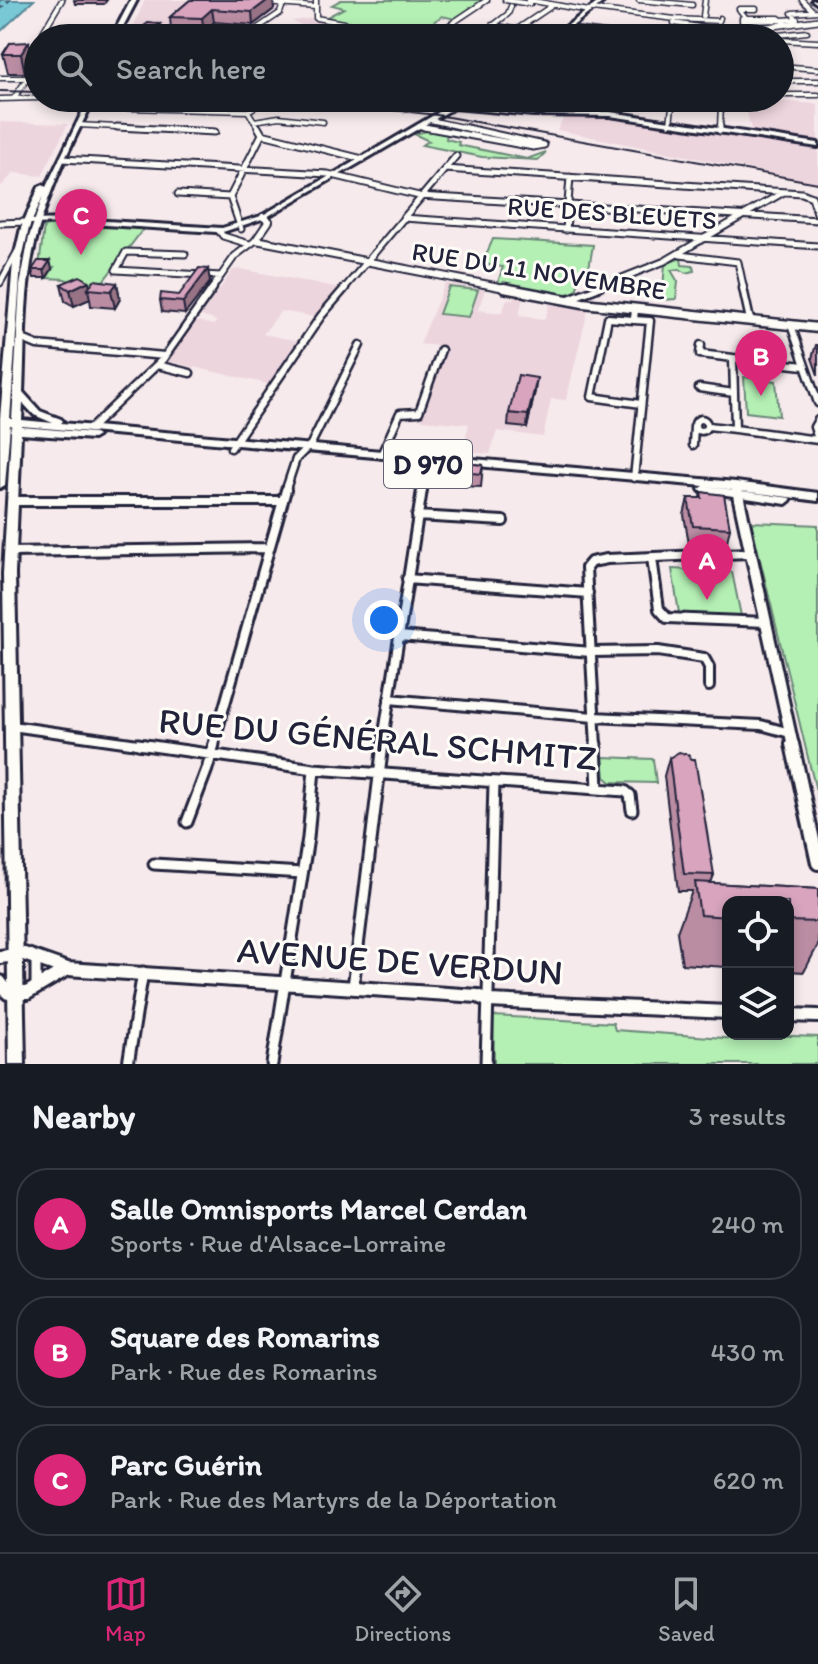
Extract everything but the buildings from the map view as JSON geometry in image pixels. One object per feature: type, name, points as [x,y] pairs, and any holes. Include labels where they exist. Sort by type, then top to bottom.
[{"type":"main road","points":[[121,24],[134,0]]},
{"type":"main road","points":[[123,24],[140,0]]},
{"type":"main road","points":[[572,24],[604,0]]},
{"type":"main road","points":[[0,485],[12,269],[21,245],[35,222],[37,200],[83,112]]},
{"type":"main road","points":[[17,1064],[16,995],[8,956],[9,726],[4,653],[19,426],[20,338],[12,269],[84,112]]},
{"type":"main road","points":[[35,222],[219,231],[241,227],[291,203],[419,126],[430,124],[445,112]]},
{"type":"main road","points":[[526,112],[603,113],[818,145]]},
{"type":"main road","points":[[19,393],[37,413],[70,426]]},
{"type":"main road","name":"D 970","points":[[2,425],[548,470],[818,497]]},
{"type":"main road","name":"D 970","points":[[19,426],[70,426],[232,446]]},
{"type":"main road","name":"D 970","points":[[303,451],[426,461]]},
{"type":"main road","name":"D 970","points":[[737,490],[818,504]]},
{"type":"street","points":[[48,24],[62,0]]},
{"type":"street","points":[[316,0],[314,16],[351,24]]},
{"type":"street","points":[[451,24],[487,0]]},
{"type":"street","points":[[505,0],[675,19],[719,21],[720,18]]},
{"type":"street","points":[[528,0],[550,6]]},
{"type":"street","points":[[639,0],[692,5]]},
{"type":"street","points":[[703,16],[705,0]]},
{"type":"street","points":[[802,0],[815,11]]},
{"type":"street","points":[[262,3],[315,7]]},
{"type":"street","points":[[264,24],[280,13],[283,4]]},
{"type":"street","points":[[493,24],[508,14],[511,6]]},
{"type":"street","points":[[524,24],[550,6]]},
{"type":"street","points":[[756,9],[739,9],[746,18],[779,18],[785,23],[818,20]]},
{"type":"street","points":[[782,24],[797,19],[792,13],[815,11]]},
{"type":"street","points":[[675,19],[675,24]]},
{"type":"street","points":[[794,32],[807,32]]},
{"type":"street","points":[[794,40],[818,42]]},
{"type":"street","points":[[15,57],[24,56]]},
{"type":"street","points":[[794,67],[818,69]]},
{"type":"street","points":[[0,78],[24,78]]},
{"type":"street","points":[[794,81],[818,81]]},
{"type":"street","points":[[14,98],[24,85]]},
{"type":"street","points":[[794,95],[818,95]]},
{"type":"street","points":[[0,99],[24,98]]},
{"type":"street","points":[[249,112],[262,134],[363,159]]},
{"type":"street","points":[[670,124],[671,112]]},
{"type":"street","points":[[720,131],[721,112]]},
{"type":"street","points":[[254,121],[279,117],[323,122]]},
{"type":"street","points":[[439,123],[544,145],[535,148],[430,124],[439,123]]},
{"type":"street","points":[[78,125],[215,132]]},
{"type":"street","points":[[241,227],[230,197],[262,134]]},
{"type":"street","points":[[232,446],[321,316],[456,156]]},
{"type":"street","points":[[62,159],[335,176],[423,196],[818,218],[808,194],[445,169]]},
{"type":"street","points":[[566,230],[570,177]]},
{"type":"street","points":[[566,300],[678,254],[784,192]]},
{"type":"street","points":[[178,194],[230,197]]},
{"type":"street","name":"RUE DES BLEUETS","points":[[403,218],[818,246]]},
{"type":"street","points":[[254,242],[260,220]]},
{"type":"street","points":[[0,223],[35,222]]},
{"type":"street","points":[[219,231],[237,242],[254,242]]},
{"type":"street","points":[[90,429],[165,356],[239,250],[254,242]]},
{"type":"street","name":"RUE DU 11 NOVEMBRE","points":[[254,242],[566,300],[818,328]]},
{"type":"street","points":[[185,254],[126,252],[116,270],[221,276]]},
{"type":"street","points":[[678,254],[738,262],[750,320]]},
{"type":"street","points":[[0,283],[12,269]]},
{"type":"street","points":[[634,320],[635,309]]},
{"type":"street","points":[[634,478],[650,321],[608,318],[592,397],[641,404]]},
{"type":"street","points":[[791,325],[818,403]]},
{"type":"street","points":[[20,338],[37,345],[165,356]]},
{"type":"street","points":[[20,350],[37,345]]},
{"type":"street","points":[[187,822],[212,755],[267,548],[283,501],[303,451],[360,345]]},
{"type":"street","points":[[701,345],[700,354],[804,366]]},
{"type":"street","points":[[381,455],[394,419],[400,413],[419,412],[441,350]]},
{"type":"street","points":[[733,358],[735,429]]},
{"type":"street","points":[[157,365],[190,373]]},
{"type":"street","points":[[699,388],[734,393]]},
{"type":"street","points":[[693,445],[694,426],[699,420],[708,426],[818,440],[818,420]]},
{"type":"street","points":[[353,987],[378,774],[426,461]]},
{"type":"street","points":[[737,490],[790,733],[813,814],[818,863]]},
{"type":"street","points":[[13,501],[283,501]]},
{"type":"street","points":[[417,516],[503,521]]},
{"type":"street","points":[[10,552],[267,548]]},
{"type":"street","points":[[598,789],[586,568],[591,562],[749,553]]},
{"type":"street","points":[[652,558],[659,609],[667,618],[766,622]]},
{"type":"street","points":[[0,562],[9,574]]},
{"type":"street","points":[[407,579],[588,593]]},
{"type":"street","points":[[399,636],[591,652],[658,651],[704,658],[709,667],[709,686]]},
{"type":"street","points":[[389,699],[594,717],[761,725],[790,733]]},
{"type":"street","name":"RUE DU GÉNÉRAL SCHMITZ","points":[[9,726],[314,769],[625,791],[630,795],[632,810]]},
{"type":"street","points":[[272,1064],[302,873],[314,769]]},
{"type":"street","points":[[486,1064],[494,783]]},
{"type":"street","points":[[154,864],[302,873]]},
{"type":"street","name":"AVENUE DE VERDUN","points":[[8,956],[36,958],[67,969],[478,996],[489,1001],[722,1012]]},
{"type":"street","points":[[36,958],[36,987]]},
{"type":"street","points":[[0,982],[8,993],[16,995],[67,969]]},
{"type":"street","points":[[128,1064],[143,972]]},
{"type":"street","points":[[794,1015],[818,1016]]},
{"type":"shaded area","points":[[145,0],[217,0],[275,5],[279,12],[261,24],[134,24]]},
{"type":"shaded area","points":[[314,18],[342,24],[299,24],[292,21]]},
{"type":"shaded area","points":[[794,102],[818,104],[818,142],[752,134],[747,112],[794,112]]},
{"type":"shaded area","points":[[565,115],[612,115],[818,148],[818,183],[557,130]]},
{"type":"shaded area","points":[[0,122],[68,124],[42,176],[14,173],[0,187]]},
{"type":"shaded area","points":[[233,270],[339,288],[315,317],[281,311],[263,334],[298,341],[268,384],[166,361],[197,321],[213,325],[217,321],[201,316]]},
{"type":"shaded area","points":[[445,283],[485,290],[478,310],[502,313],[507,299],[513,300],[514,296],[523,298],[519,316],[545,319],[550,303],[588,310],[566,400],[551,399],[543,437],[497,431],[490,454],[462,451],[469,424],[421,420],[447,347],[420,344]]},
{"type":"green space","points":[[341,0],[483,0],[455,19],[442,16],[430,24],[358,24],[325,18],[344,8],[332,5]]},
{"type":"green space","points":[[427,131],[447,134],[446,139],[459,142],[458,145],[527,159],[546,152],[538,160],[482,157],[422,145],[429,141],[414,134]]},
{"type":"green space","points":[[66,222],[144,228],[98,288],[102,289],[99,294],[65,279],[47,278],[54,267],[39,266],[44,227]]},
{"type":"green space","points":[[493,239],[593,245],[589,268],[582,268],[576,292],[556,296],[497,285],[503,267],[482,264]]},
{"type":"green space","points":[[681,258],[682,265],[693,266],[694,271],[671,270],[678,282],[676,299],[662,300],[665,264]]},
{"type":"green space","points":[[449,287],[478,290],[469,317],[439,314]]},
{"type":"green space","points":[[744,377],[776,381],[779,416],[746,412]]},
{"type":"green space","points":[[751,522],[818,525],[818,799]]},
{"type":"green space","points":[[672,569],[732,572],[741,616],[679,613]]},
{"type":"green space","points":[[603,757],[653,759],[656,783],[611,782],[605,777]]},
{"type":"green space","points":[[493,1016],[613,1023],[615,1030],[722,1040],[818,1037],[818,1064],[494,1064]]},
{"type":"water","points":[[0,0],[34,0],[0,32]]},
{"type":"ferry route","points":[[0,9],[10,0]]},
{"type":"railway","points":[[0,91],[24,92]]},
{"type":"railway","points":[[410,112],[818,183]]},
{"type":"place","name":"Parc Guérin","points":[[81,255]]},
{"type":"place","name":"Square des Romarins","points":[[761,396]]},
{"type":"place","name":"Salle Omnisports Marcel Cerdan","points":[[707,600]]}]
